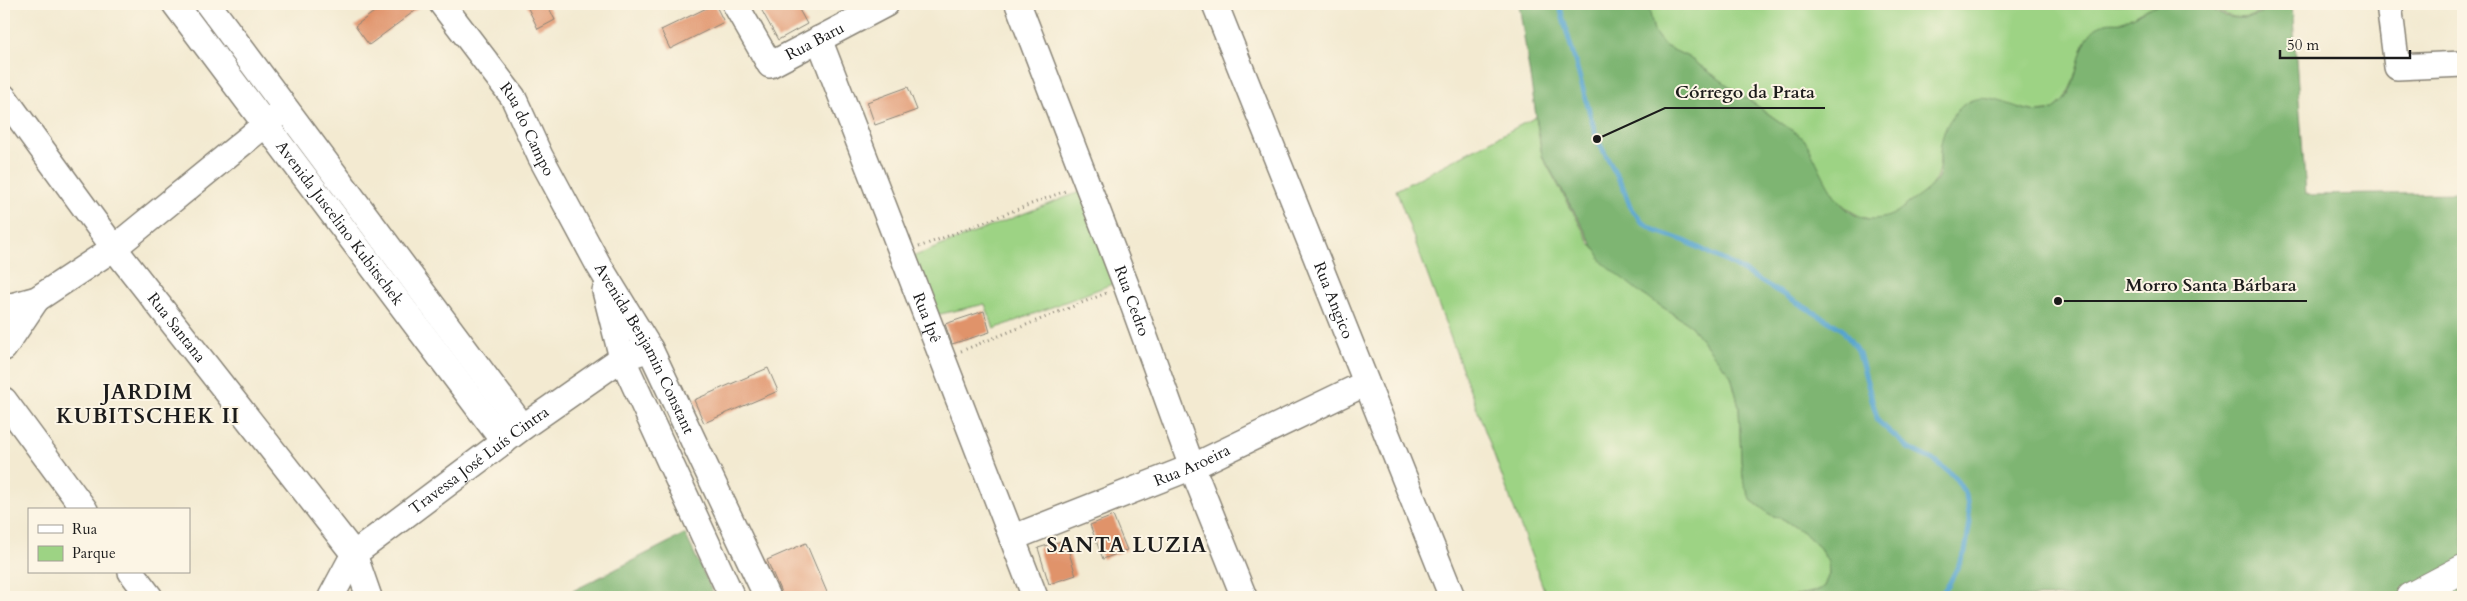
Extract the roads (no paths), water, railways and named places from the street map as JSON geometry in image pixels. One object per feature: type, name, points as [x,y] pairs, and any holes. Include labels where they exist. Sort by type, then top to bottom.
[{"type":"main road","points":[[2410,597],[2463,569]]},
{"type":"street","name":"Avenida Juscelino Kubitschek","points":[[175,4],[349,237],[513,434]]},
{"type":"street","name":"Avenida Juscelino Kubitschek","points":[[208,4],[370,221],[513,434]]},
{"type":"street","name":"Rua Baru","points":[[735,4],[770,65],[886,4]]},
{"type":"street","name":"Rua Cedro","points":[[1018,4],[1126,285],[1192,467],[1244,597]]},
{"type":"street","name":"Rua Angico","points":[[1214,4],[1452,597]]},
{"type":"street","points":[[2389,4],[2397,67],[2463,64]]},
{"type":"street","name":"Rua do Campo","points":[[447,5],[513,97],[540,156],[598,264]]},
{"type":"street","name":"Rua Ipê","points":[[819,39],[1035,597]]},
{"type":"street","name":"Rua Santana","points":[[4,97],[114,248],[354,554],[370,597]]},
{"type":"street","points":[[4,308],[37,299],[114,248],[286,108]]},
{"type":"street","points":[[349,237],[370,221]]},
{"type":"street","name":"Avenida Benjamin Constant","points":[[598,264],[650,349],[767,597]]},
{"type":"street","name":"Avenida Benjamin Constant","points":[[598,264],[622,358],[732,597]]},
{"type":"street","points":[[4,348],[37,299]]},
{"type":"street","name":"Travessa José Luís Cintra","points":[[331,597],[354,554],[513,434],[622,358],[650,349]]},
{"type":"street","name":"Rua Aroeira","points":[[1012,538],[1192,467],[1366,382]]},
{"type":"street","points":[[4,400],[84,508]]},
{"type":"street","points":[[133,574],[150,597]]},
{"type":"waterway","points":[[1559,4],[1597,139],[1623,187],[1630,206],[1641,221],[1656,231],[1685,241],[1735,266],[1842,329],[1859,353],[1878,421],[1908,448],[1935,461],[1954,476],[1966,495],[1970,522],[1965,552],[1949,584],[1939,597]]},
{"type":"place","name":"Córrego da Prata","points":[[1597,139]]},
{"type":"place","name":"Morro Santa Bárbara","points":[[2058,301]]},
{"type":"district","name":"JARDIM KUBITSCHEK II","points":[[148,404]]},
{"type":"district","name":"SANTA LUZIA","points":[[1127,545]]}]
